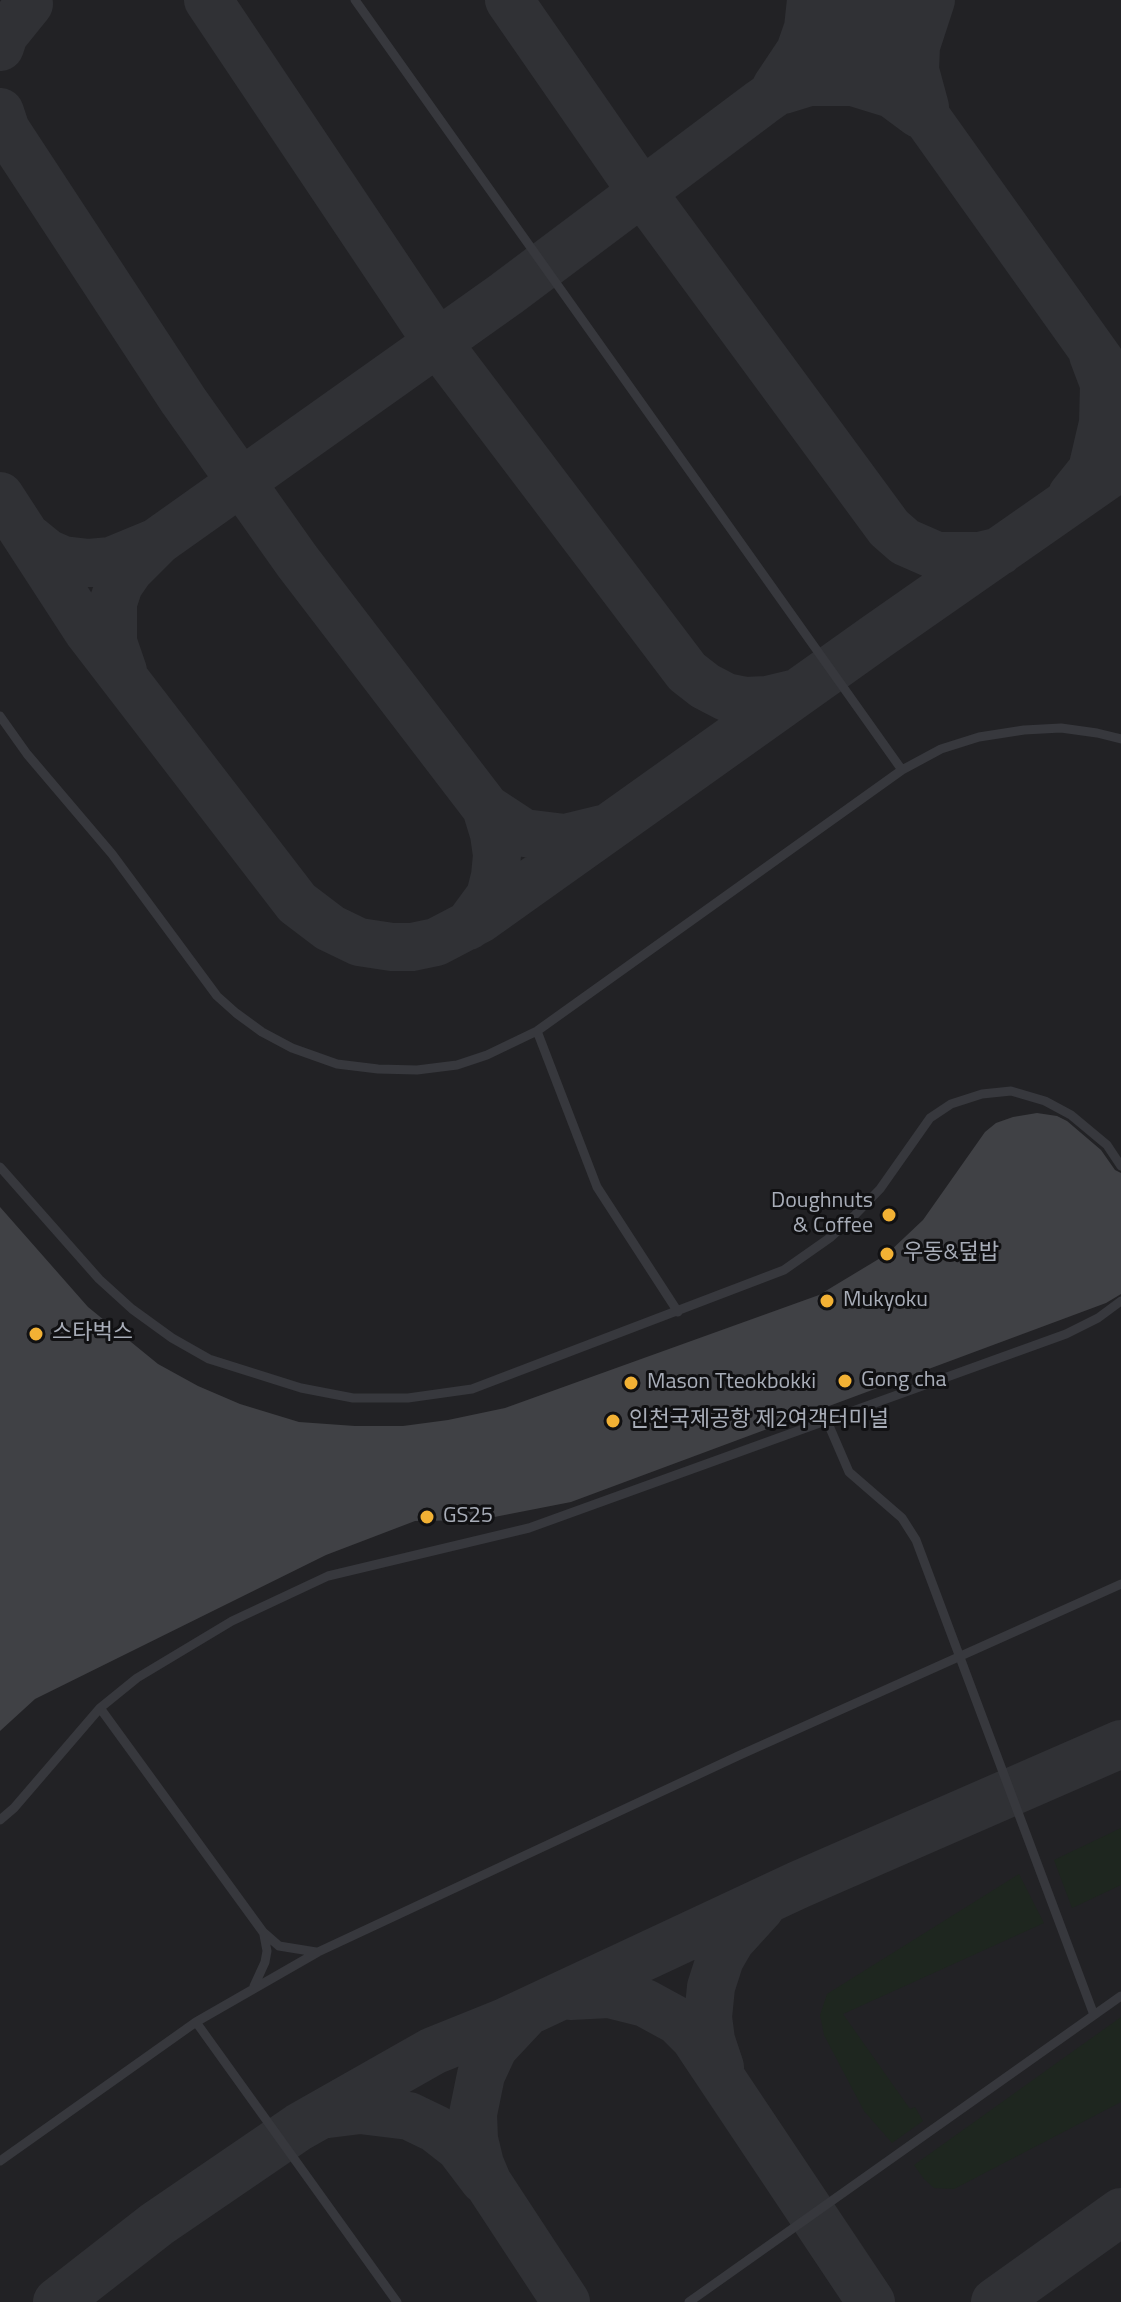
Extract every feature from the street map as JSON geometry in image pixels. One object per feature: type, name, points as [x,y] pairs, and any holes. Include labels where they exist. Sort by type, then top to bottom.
[{"type":"lane","points":[[355,0],[902,770]]},
{"type":"lane","points":[[0,716],[27,754],[112,854],[217,996],[262,1032],[292,1048],[337,1064],[417,1070],[457,1065],[487,1055],[537,1031],[902,770],[941,749],[1006,731],[1061,728],[1121,739]]},
{"type":"lane","points":[[537,1031],[597,1187],[678,1312]]},
{"type":"lane","points":[[0,1167],[99,1279],[132,1309],[172,1338],[209,1359],[301,1388],[353,1398],[408,1398],[472,1389],[784,1270],[854,1216],[880,1189],[930,1118],[951,1104],[982,1094],[1011,1091],[1045,1101],[1071,1115],[1107,1145],[1121,1166]]},
{"type":"lane","points":[[0,1820],[14,1808],[100,1708],[137,1678],[232,1621],[328,1576],[529,1528],[1066,1334],[1098,1318],[1121,1301]]},
{"type":"lane","points":[[827,1421],[849,1472],[902,1518],[916,1540],[1094,2015]]},
{"type":"lane","points":[[0,2161],[196,2022],[318,1952],[740,1755],[1121,1584]]},
{"type":"lane","points":[[100,1708],[263,1932],[279,1946],[318,1952]]},
{"type":"lane","points":[[252,1988],[265,1962],[267,1951],[263,1932]]},
{"type":"lane","points":[[689,2302],[1121,1996]]},
{"type":"lane","points":[[196,2022],[397,2302]]},
{"type":"shaded area","points":[[0,0],[1121,0],[1121,2302],[0,2302]]},
{"type":"shaded area","points":[[1121,1828],[1121,1885],[1072,1908],[1054,1860]]},
{"type":"shaded area","points":[[1019,1874],[1044,1923],[843,2014],[910,2109],[915,2107],[923,2121],[892,2143],[864,2111],[824,2035],[820,2015],[827,1994]]},
{"type":"shaded area","points":[[1121,2017],[1121,2102],[954,2189],[934,2188],[924,2179],[914,2165]]},
{"type":"building","name":"인천국제공항 제2여객터미널","points":[[1037,1113],[1067,1121],[1101,1150],[1115,1170],[1121,1173],[1121,1294],[1106,1303],[571,1502],[479,1520],[415,1521],[326,1555],[35,1699],[0,1731],[0,1207],[88,1307],[158,1364],[198,1386],[240,1404],[299,1422],[403,1426],[505,1408],[819,1295],[887,1254],[923,1220],[985,1132],[996,1123]]},
{"type":"taxiway","points":[[208,0],[437,342],[687,672],[726,697],[745,701],[767,700],[796,693]]},
{"type":"taxiway","points":[[509,0],[642,192],[889,528],[905,542],[937,556],[979,556],[1000,551]]},
{"type":"taxiway","points":[[776,87],[800,51],[808,28],[811,0]]},
{"type":"taxiway","points":[[843,0],[1121,390]]},
{"type":"taxiway","points":[[123,671],[113,642],[113,603],[119,585],[130,569],[158,541],[506,294],[762,102],[906,0]]},
{"type":"taxiway","points":[[925,107],[915,70],[916,46],[931,0]]},
{"type":"taxiway","points":[[0,47],[4,35],[29,4]]},
{"type":"taxiway","points":[[783,90],[809,82],[853,82],[892,94],[919,114]]},
{"type":"taxiway","points":[[0,112],[6,130],[183,400],[297,561],[486,808],[524,833],[565,838],[602,829]]},
{"type":"taxiway","points":[[1072,495],[1092,470],[1103,423],[1104,384],[1093,355]]},
{"type":"taxiway","points":[[0,496],[87,630],[297,903],[330,928],[359,942],[412,947],[436,942],[480,919],[1121,466]]},
{"type":"taxiway","points":[[26,536],[47,553],[63,560],[89,563],[111,561],[157,542]]},
{"type":"taxiway","points":[[468,926],[490,896],[495,876],[497,855],[486,808]]},
{"type":"taxiway","points":[[57,2302],[157,2224],[299,2127],[433,2051],[505,2022],[798,1885],[1121,1744]]},
{"type":"taxiway","points":[[720,2067],[711,2040],[708,2017],[711,1987],[720,1959],[731,1940],[761,1907]]},
{"type":"taxiway","points":[[570,1996],[609,1994],[645,2003],[678,2021],[694,2037],[871,2302]]},
{"type":"taxiway","points":[[523,2016],[494,2047],[481,2075],[473,2114],[474,2139],[488,2183],[566,2302]]},
{"type":"taxiway","points":[[328,2114],[360,2110],[409,2116],[436,2129],[459,2147],[484,2180]]},
{"type":"taxiway","points":[[995,2302],[1121,2212]]},
{"type":"place","name":"Doughnuts & Coffee","points":[[889,1215]]},
{"type":"place","name":"우동&덮밥","points":[[887,1254]]},
{"type":"place","name":"Mukyoku","points":[[827,1301]]},
{"type":"place","name":"스타벅스","points":[[36,1334]]},
{"type":"place","name":"Gong cha","points":[[845,1381]]},
{"type":"place","name":"Mason Tteokbokki","points":[[631,1383]]},
{"type":"place","name":"인천국제공항 제2여객터미널","points":[[613,1421]]},
{"type":"place","name":"GS25","points":[[427,1517]]}]
